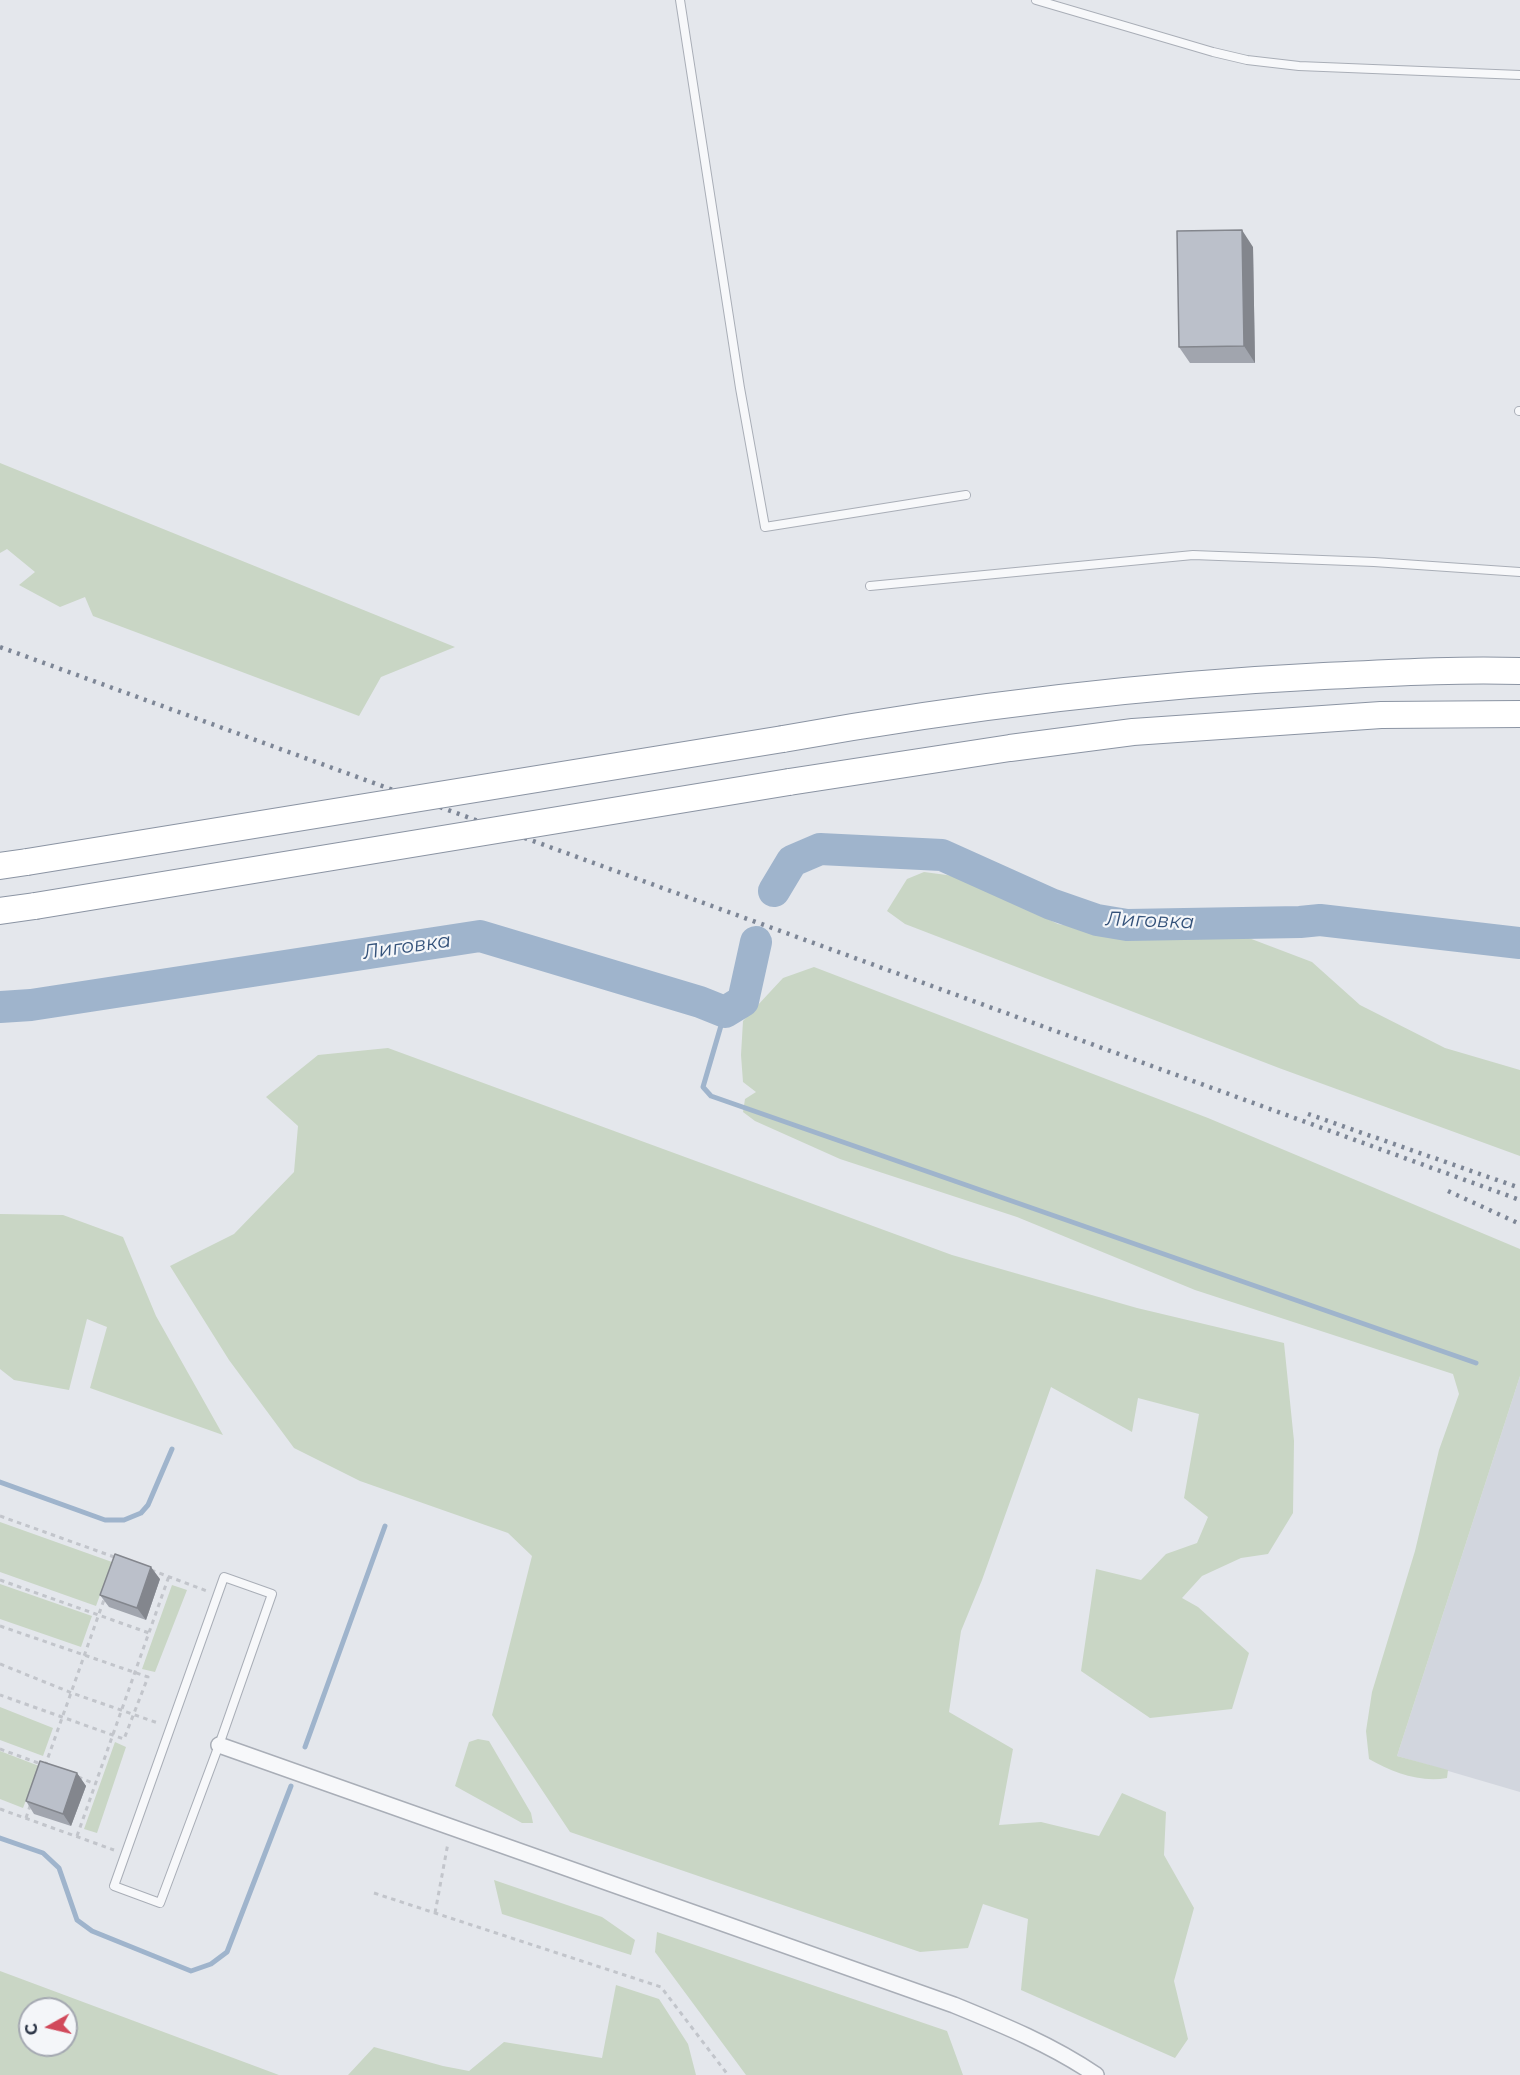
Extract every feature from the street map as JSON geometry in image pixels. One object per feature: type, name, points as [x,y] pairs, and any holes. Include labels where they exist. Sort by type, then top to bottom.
[{"type":"highway","points":[[0,866],[867,724],[1126,691],[1275,678],[1377,673],[1520,671]]},
{"type":"highway","points":[[0,911],[789,782],[1010,748],[1133,732],[1381,715],[1520,714]]},
{"type":"street","points":[[219,1745],[954,2005],[1014,2030],[1073,2059],[1096,2075]]},
{"type":"lane","points":[[680,0],[740,388],[765,527],[966,495]]},
{"type":"lane","points":[[1036,0],[1247,60],[1299,66],[1520,75]]},
{"type":"lane","points":[[870,586],[1193,555],[1374,562],[1520,572]]},
{"type":"lane","points":[[224,1577],[272,1594],[160,1903],[114,1886],[217,1594],[224,1577]]},
{"type":"path","points":[[0,1516],[120,1559]]},
{"type":"path","points":[[150,1570],[217,1594]]},
{"type":"path","points":[[77,1836],[170,1576]]},
{"type":"path","points":[[0,1580],[149,1634]]},
{"type":"path","points":[[41,1776],[107,1592]]},
{"type":"path","points":[[0,1626],[148,1677],[124,1739],[0,1695]]},
{"type":"path","points":[[0,1664],[170,1728]]},
{"type":"path","points":[[0,1749],[55,1769]]},
{"type":"path","points":[[75,1776],[95,1784]]},
{"type":"path","points":[[26,1818],[33,1797]]},
{"type":"path","points":[[0,1809],[124,1853]]},
{"type":"path","points":[[435,1912],[451,1827]]},
{"type":"path","points":[[374,1893],[661,1987],[728,2075]]},
{"type":"shaded area","points":[[1520,1376],[1520,1792],[1397,1756]]},
{"type":"green space","points":[[0,463],[455,647],[381,677],[359,716],[93,616],[85,597],[60,607],[19,585],[35,572],[7,549],[0,553]]},
{"type":"green space","points":[[924,872],[954,876],[1058,924],[1108,933],[1233,932],[1312,962],[1360,1005],[1445,1048],[1520,1070],[1520,1156],[1279,1068],[905,924],[887,911],[907,879]]},
{"type":"green space","points":[[814,967],[1208,1118],[1520,1249],[1520,1376],[1397,1756],[1448,1770],[1447,1778],[1417,1778],[1369,1759],[1366,1731],[1372,1692],[1415,1551],[1439,1450],[1459,1394],[1453,1374],[1195,1290],[1017,1217],[840,1159],[755,1121],[743,1112],[745,1099],[756,1092],[743,1082],[741,1055],[743,1021],[783,978]]},
{"type":"green space","points":[[388,1048],[952,1255],[1137,1308],[1284,1343],[1294,1441],[1293,1513],[1268,1554],[1241,1558],[1202,1576],[1182,1598],[1198,1607],[1249,1653],[1232,1709],[1150,1718],[1081,1671],[1096,1569],[1141,1580],[1166,1554],[1197,1543],[1208,1517],[1184,1498],[1199,1414],[1138,1398],[1132,1432],[1051,1387],[982,1580],[961,1631],[949,1712],[1013,1749],[999,1825],[1041,1822],[1099,1836],[1122,1793],[1166,1812],[1164,1855],[1194,1908],[1174,1981],[1188,2039],[1175,2058],[1021,1990],[1028,1919],[983,1904],[968,1948],[920,1952],[570,1832],[492,1715],[532,1556],[508,1533],[360,1481],[294,1448],[229,1360],[170,1266],[234,1234],[294,1172],[298,1126],[266,1097],[318,1055]]},
{"type":"green space","points":[[0,1214],[63,1215],[123,1237],[156,1316],[223,1435],[90,1388],[107,1327],[87,1319],[69,1390],[14,1380],[0,1369]]},
{"type":"green space","points":[[0,1522],[112,1562],[96,1606],[0,1572]]},
{"type":"green space","points":[[0,1584],[92,1616],[81,1647],[0,1619]]},
{"type":"green space","points":[[172,1585],[187,1590],[155,1672],[142,1669]]},
{"type":"green space","points":[[0,1707],[53,1728],[43,1756],[0,1740]]},
{"type":"green space","points":[[478,1739],[489,1741],[531,1813],[533,1823],[522,1823],[455,1786],[469,1742]]},
{"type":"green space","points":[[115,1742],[126,1747],[97,1833],[84,1829]]},
{"type":"green space","points":[[0,1751],[39,1766],[23,1808],[0,1799]]},
{"type":"green space","points":[[494,1880],[602,1917],[635,1940],[631,1955],[502,1914]]},
{"type":"green space","points":[[657,1932],[947,2031],[963,2075],[746,2075],[655,1952]]},
{"type":"green space","points":[[0,1971],[70,1997],[18,1997],[18,2057],[78,2057],[78,2000],[279,2075],[0,2075]]},
{"type":"green space","points":[[616,1985],[659,1999],[688,2044],[696,2075],[348,2075],[374,2047],[469,2071],[504,2042],[602,2058]]},
{"type":"building","points":[[1242,230],[1244,346],[1179,347],[1177,231]]},
{"type":"building","points":[[115,1554],[151,1567],[137,1608],[100,1595]]},
{"type":"building","points":[[40,1761],[77,1773],[63,1814],[26,1801]]},
{"type":"waterway","name":"Лиговка","points":[[774,891],[792,861],[820,849],[942,855],[1051,904],[1097,920],[1127,925],[1320,920],[1520,943]]},
{"type":"waterway","name":"Лиговка","points":[[0,1007],[31,1005],[480,936],[700,1002],[725,1012],[743,1001],[756,942]]},
{"type":"waterway","points":[[725,1012],[703,1087],[711,1096],[1476,1363]]},
{"type":"waterway","points":[[0,1482],[105,1520],[124,1520],[141,1513],[148,1505],[172,1449]]},
{"type":"waterway","points":[[305,1747],[385,1526]]},
{"type":"waterway","points":[[0,1838],[43,1853],[59,1868],[77,1920],[92,1931],[191,1971],[211,1964],[227,1952],[291,1786]]},
{"type":"railway","points":[[0,647],[1520,1200]]},
{"type":"railway","points":[[1308,1114],[1520,1188]]},
{"type":"railway","points":[[1448,1191],[1520,1224]]}]
